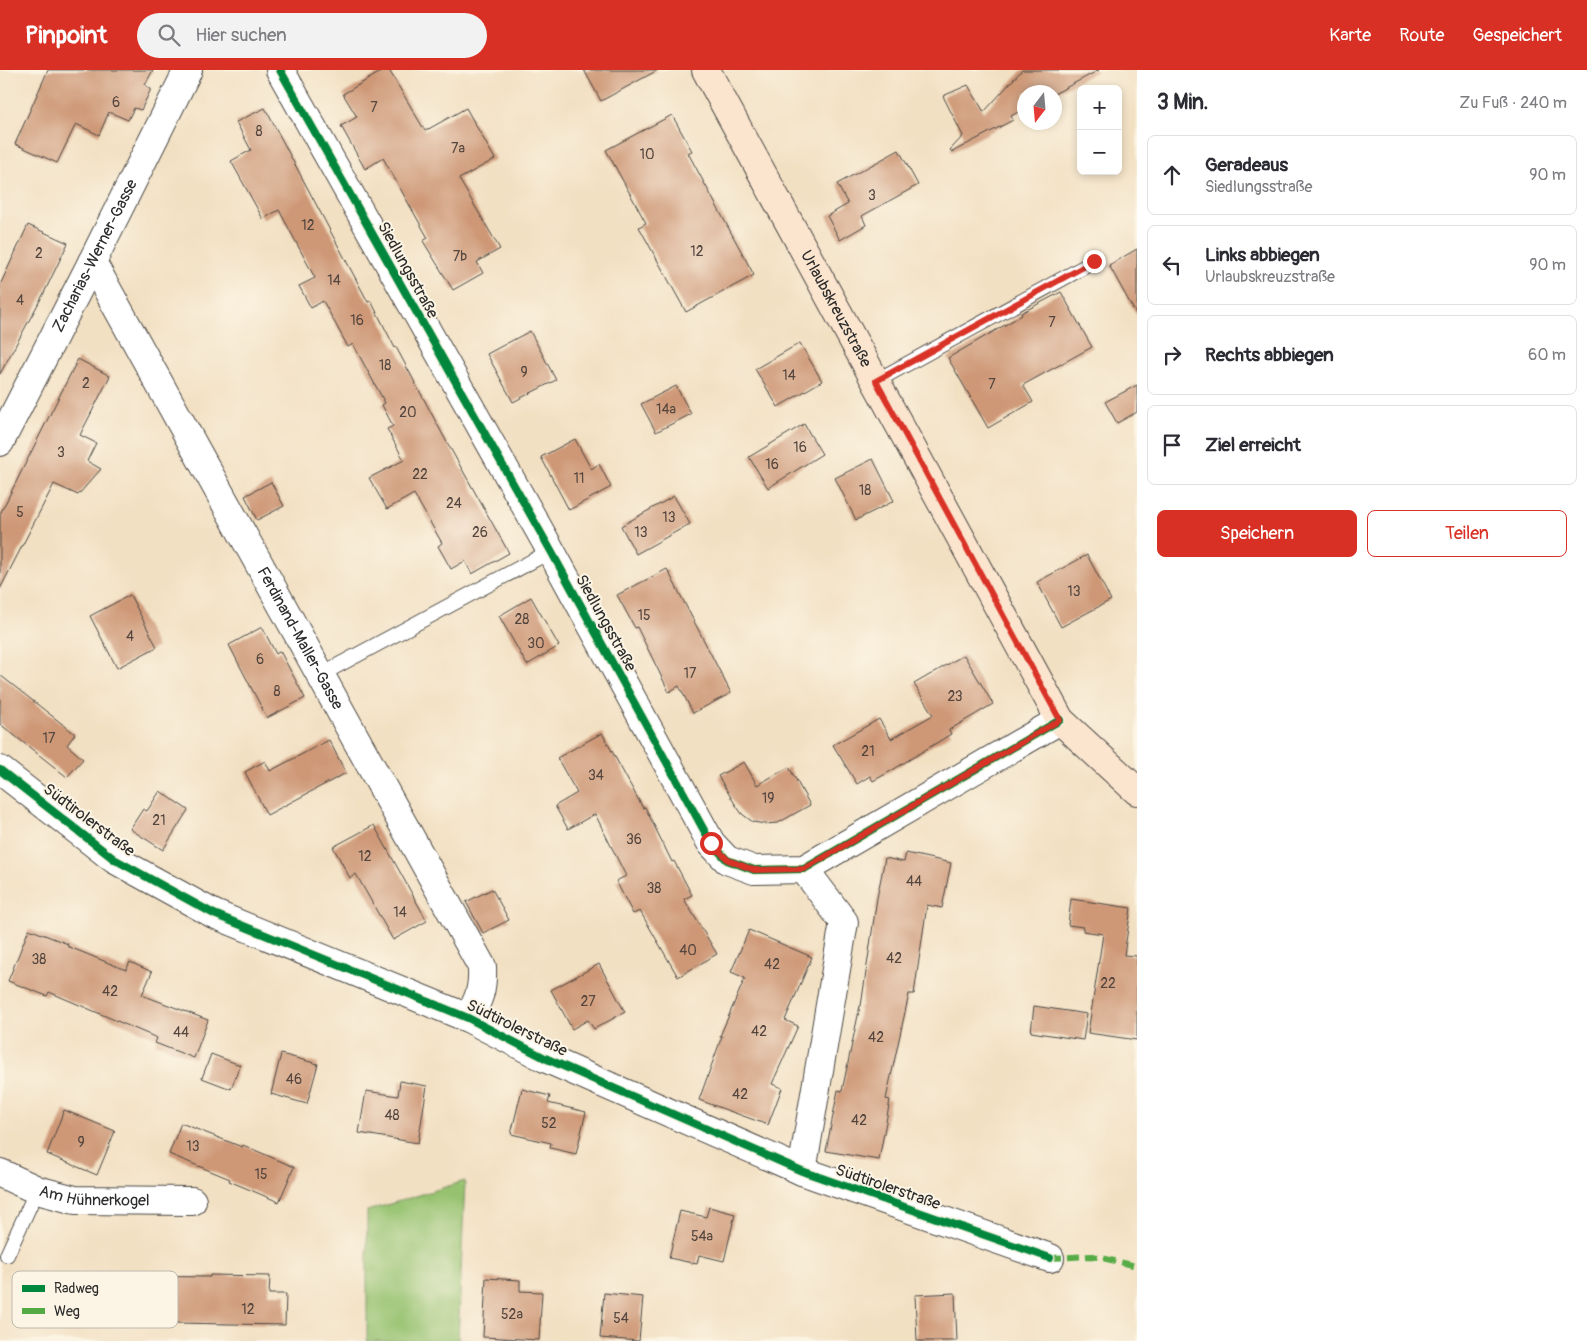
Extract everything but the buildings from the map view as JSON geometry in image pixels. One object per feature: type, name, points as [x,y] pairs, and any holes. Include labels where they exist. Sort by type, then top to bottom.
[{"type":"street","name":"Zacharias-Werner-Gasse","points":[[0,442],[188,70]]},
{"type":"street","name":"Siedlungsstraße","points":[[280,70],[551,551],[711,843],[728,860],[754,870],[804,869],[1060,720]]},
{"type":"street","name":"Urlaubskreuzstraße","points":[[706,70],[1060,720],[1137,791]]},
{"type":"street","name":"Ferdinand-Maller-Gasse","points":[[92,262],[482,968],[483,984],[477,1003],[468,1018]]},
{"type":"street","name":"Südtirolerstraße","points":[[0,770],[114,859],[214,914],[468,1018],[545,1058],[802,1171],[1050,1258]]},
{"type":"street","points":[[802,1171],[844,922],[804,869]]},
{"type":"street","name":"Am Hühnerkogel","points":[[0,1173],[37,1190],[74,1200],[192,1201]]},
{"type":"lane","points":[[876,381],[1094,261]]},
{"type":"lane","points":[[320,675],[551,551]]},
{"type":"lane","points":[[8,1255],[37,1190]]},
{"type":"green space","points":[[465,1181],[458,1341],[367,1341],[367,1211]]},
{"type":"marked path","points":[[1050,1258],[1093,1256],[1137,1266]]},
{"type":"cycle path","points":[[280,70],[551,551],[711,843],[727,860],[754,870],[804,869],[1060,720]]},
{"type":"cycle path","points":[[0,770],[114,859],[214,914],[468,1018],[545,1058],[802,1171],[1050,1258]]},
{"type":"route","points":[[711,843],[728,860],[754,870],[804,869],[1060,720],[876,381],[1094,261]]}]
